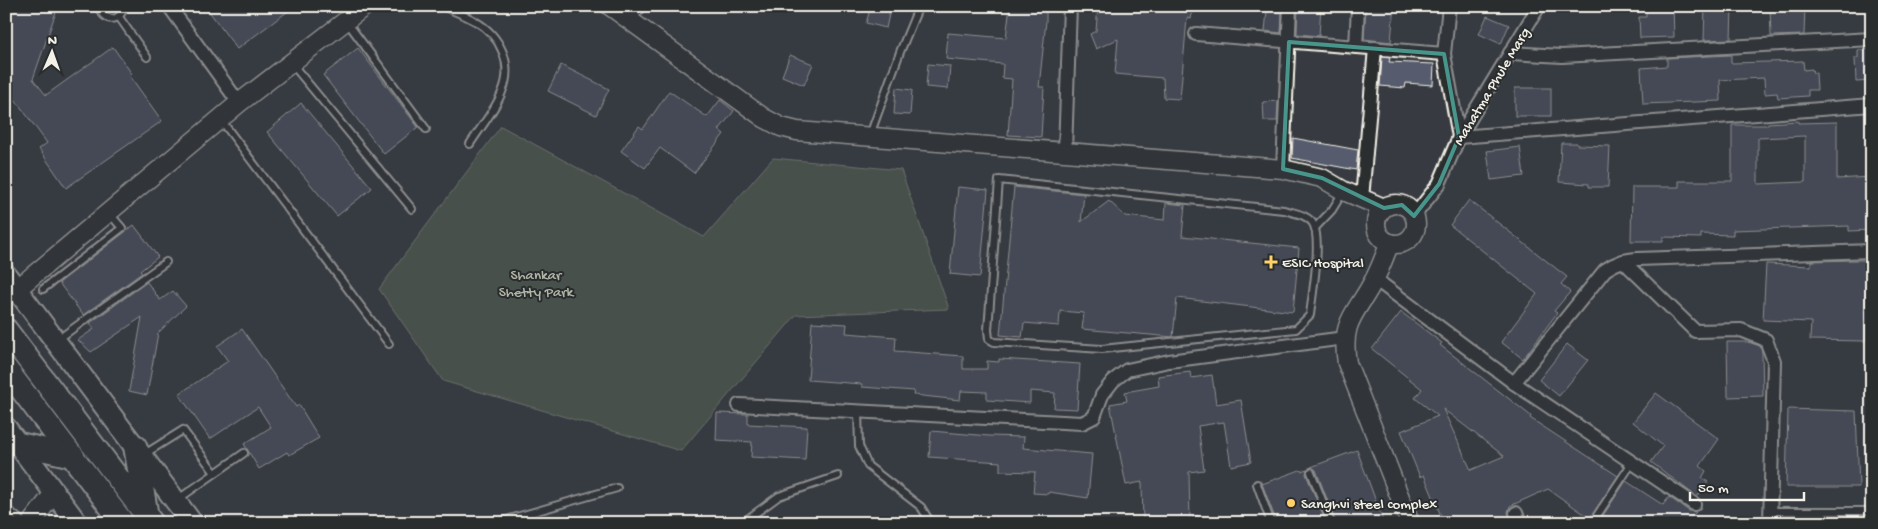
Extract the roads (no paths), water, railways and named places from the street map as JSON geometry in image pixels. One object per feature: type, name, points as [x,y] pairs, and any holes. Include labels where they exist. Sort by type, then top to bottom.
[{"type":"highway","points":[[6,330],[149,520]]},
{"type":"highway","points":[[6,368],[124,523]]},
{"type":"highway","points":[[12,436],[73,456]]},
{"type":"highway","points":[[138,451],[149,520]]},
{"type":"main road","points":[[12,282],[192,523]]},
{"type":"main road","points":[[12,436],[77,523]]},
{"type":"street","points":[[169,6],[239,103]]},
{"type":"street","points":[[12,282],[108,212],[239,103],[365,6]]},
{"type":"street","points":[[610,6],[740,102],[781,127],[797,131],[1283,169],[1322,178],[1344,191],[1384,208]]},
{"type":"street","points":[[1065,151],[1070,6]]},
{"type":"street","points":[[1283,169],[1290,6]]},
{"type":"street","points":[[1356,47],[1358,6]]},
{"type":"street","points":[[1449,6],[1444,54],[1459,137],[1872,105]]},
{"type":"street","name":"Mahatma Phule Marg","points":[[1414,216],[1439,184],[1459,137],[1539,6]]},
{"type":"street","points":[[1196,34],[1444,54]]},
{"type":"street","points":[[1510,53],[1562,56],[1872,39]]},
{"type":"street","points":[[1362,199],[1375,48]]},
{"type":"street","points":[[1389,205],[1402,205],[1408,208],[1414,216],[1416,225],[1411,237],[1400,244],[1390,243],[1381,238],[1376,226],[1376,219],[1384,208],[1389,205]]},
{"type":"street","points":[[1390,243],[1375,279],[1347,326],[1345,338],[1347,363],[1410,523]]},
{"type":"street","points":[[1514,383],[1605,270],[1623,261],[1872,251]]},
{"type":"street","points":[[1623,261],[1695,331],[1741,330],[1766,340],[1774,361],[1770,517]]},
{"type":"street","points":[[1375,279],[1514,383],[1694,504]]},
{"type":"street","points":[[739,405],[1082,423],[1094,417],[1102,395],[1112,381],[1127,370],[1169,361],[1345,338]]},
{"type":"street","points":[[31,523],[54,493]]},
{"type":"lane","points":[[99,6],[101,14],[106,18],[113,19],[119,17],[123,12],[124,6]]},
{"type":"lane","points":[[443,6],[475,21],[491,33],[500,46],[506,61],[507,76],[502,93],[470,144]]},
{"type":"lane","points":[[630,21],[644,6]]},
{"type":"lane","points":[[869,136],[919,6]]},
{"type":"lane","points":[[119,17],[147,57]]},
{"type":"lane","points":[[346,21],[426,129]]},
{"type":"lane","points":[[291,63],[412,210]]},
{"type":"lane","points":[[220,119],[389,344]]},
{"type":"lane","points":[[999,180],[1284,210],[1304,215],[1315,228],[1317,237],[1316,262],[1310,315],[1296,328],[1102,349],[1002,342],[989,339],[988,330],[999,180]]},
{"type":"lane","points":[[1315,228],[1332,210],[1344,191]]},
{"type":"lane","points":[[43,289],[122,228],[108,212]]},
{"type":"lane","points":[[56,341],[166,262]]},
{"type":"lane","points":[[858,411],[859,446],[868,466],[921,507],[931,523]]},
{"type":"lane","points":[[138,451],[183,430],[215,473]]},
{"type":"lane","points":[[176,501],[244,453]]},
{"type":"lane","points":[[1594,520],[1632,462]]},
{"type":"lane","points":[[1311,472],[1331,523]]},
{"type":"lane","points":[[742,523],[779,496],[838,476]]},
{"type":"lane","points":[[1257,484],[1271,523]]},
{"type":"lane","points":[[502,523],[506,520],[617,488]]},
{"type":"lane","points":[[6,508],[24,523]]},
{"type":"lane","points":[[1770,517],[1872,511]]},
{"type":"place","name":"ESIC Hospital","points":[[1271,262]]},
{"type":"place","name":"Sanghvi steel complex","points":[[1291,503]]},
{"type":"park label","name":"Shankar Shetty Park","points":[[536,282]]}]
